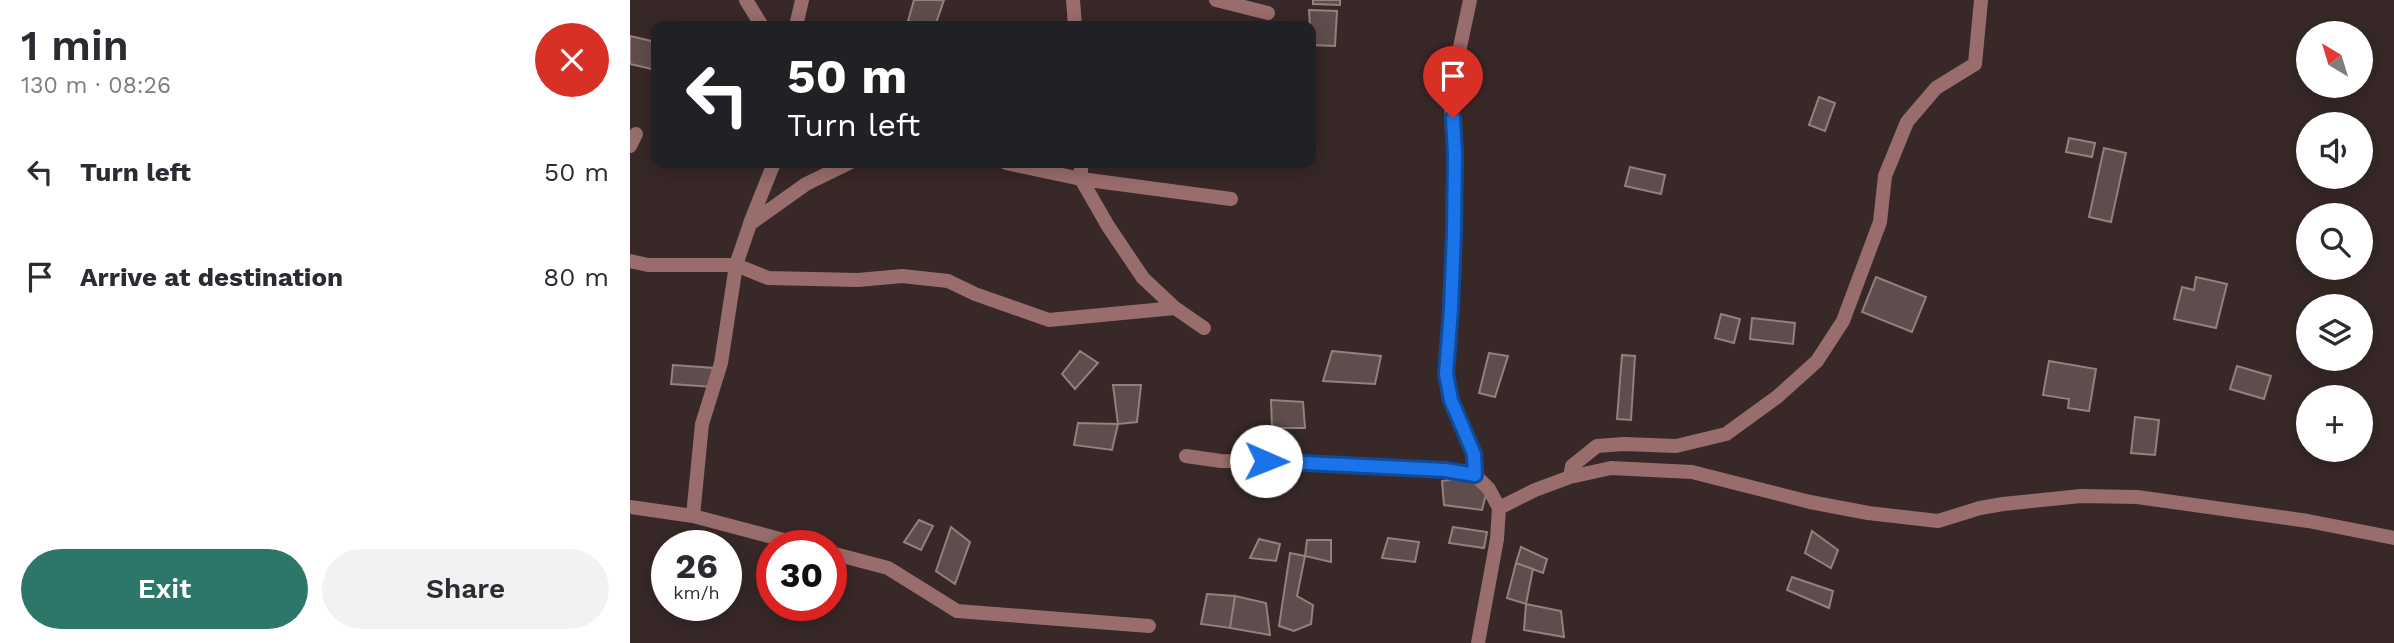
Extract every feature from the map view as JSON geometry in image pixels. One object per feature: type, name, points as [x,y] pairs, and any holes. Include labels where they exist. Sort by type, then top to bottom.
[{"type":"street","points":[[746,0],[759,21]]},
{"type":"street","points":[[797,21],[802,0]]},
{"type":"street","points":[[1073,0],[1075,21]]},
{"type":"street","points":[[1216,0],[1268,13]]},
{"type":"street","points":[[1470,0],[1450,94],[1455,155],[1451,309],[1446,374],[1451,400],[1474,454],[1475,475]]},
{"type":"street","points":[[1570,477],[1572,466],[1597,446],[1676,446],[1726,434],[1777,397],[1817,361],[1843,321],[1880,222],[1885,176],[1907,121],[1936,88],[1975,64],[1981,0]]},
{"type":"street","points":[[693,516],[702,424],[721,363],[736,265],[772,168]]},
{"type":"street","points":[[750,224],[806,184],[839,168]]},
{"type":"street","points":[[1029,168],[1081,179],[1231,199]]},
{"type":"street","points":[[1081,168],[1081,179],[1143,278],[1175,308],[1204,328]]},
{"type":"street","points":[[630,261],[648,265],[736,265],[768,278],[858,280],[902,276],[948,281],[975,294],[1049,320],[1175,308]]},
{"type":"street","points":[[1186,456],[1221,461],[1311,462],[1445,470],[1475,475],[1489,489],[1499,508],[1497,539],[1478,643]]},
{"type":"street","points":[[1499,508],[1570,477],[1611,468],[1692,472],[1811,502],[1868,513],[1938,521],[1980,508],[2016,503],[2081,496],[2137,497],[2308,521],[2394,538]]},
{"type":"street","points":[[630,506],[693,516],[756,533]]},
{"type":"street","points":[[847,557],[888,568],[957,611],[1149,626]]},
{"type":"building","points":[[914,0],[944,0],[937,21],[908,21]]},
{"type":"building","points":[[1313,0],[1340,0],[1340,5],[1313,4]]},
{"type":"building","points":[[1309,10],[1337,11],[1335,46],[1316,45],[1316,21],[1310,21]]},
{"type":"building","points":[[630,36],[651,41],[651,69],[630,64]]},
{"type":"building","points":[[1819,97],[1835,103],[1825,131],[1809,125]]},
{"type":"building","points":[[2069,138],[2095,143],[2092,157],[2066,152]]},
{"type":"building","points":[[2104,148],[2126,153],[2111,222],[2089,217]]},
{"type":"building","points":[[1630,167],[1665,175],[1661,194],[1625,186]]},
{"type":"building","points":[[1876,277],[1926,297],[1912,332],[1862,312]]},
{"type":"building","points":[[2196,277],[2227,284],[2216,328],[2174,319],[2182,287],[2194,290]]},
{"type":"building","points":[[1721,314],[1740,319],[1734,343],[1715,338]]},
{"type":"building","points":[[1752,318],[1795,323],[1793,344],[1750,339]]},
{"type":"building","points":[[1080,351],[1098,363],[1075,389],[1062,374]]},
{"type":"building","points":[[1332,351],[1381,356],[1375,384],[1323,381]]},
{"type":"building","points":[[1489,353],[1508,356],[1495,397],[1479,393]]},
{"type":"building","points":[[1622,355],[1635,356],[1631,420],[1617,419]]},
{"type":"building","points":[[2049,361],[2096,369],[2089,411],[2068,408],[2069,399],[2043,395]]},
{"type":"building","points":[[673,365],[714,368],[713,387],[671,384]]},
{"type":"building","points":[[2237,366],[2271,376],[2264,399],[2230,389]]},
{"type":"building","points":[[1113,385],[1141,385],[1137,422],[1118,424]]},
{"type":"building","points":[[1271,400],[1303,402],[1305,428],[1272,428]]},
{"type":"building","points":[[2135,417],[2159,420],[2155,455],[2131,453]]},
{"type":"building","points":[[1078,423],[1118,424],[1112,450],[1074,445]]},
{"type":"building","points":[[1475,475],[1487,490],[1482,510],[1444,505],[1442,481]]},
{"type":"building","points":[[919,520],[933,526],[921,550],[904,542]]},
{"type":"building","points":[[951,527],[970,542],[955,584],[936,571]]},
{"type":"building","points":[[1453,527],[1487,532],[1484,548],[1449,543]]},
{"type":"building","points":[[1812,531],[1838,550],[1831,568],[1805,553]]},
{"type":"building","points":[[1388,538],[1419,542],[1415,562],[1382,558]]},
{"type":"building","points":[[1259,539],[1280,544],[1276,561],[1250,558]]},
{"type":"building","points":[[1307,540],[1331,540],[1331,562],[1305,556]]},
{"type":"building","points":[[1521,547],[1547,559],[1543,573],[1516,563]]},
{"type":"building","points":[[1290,553],[1305,556],[1297,596],[1313,605],[1311,624],[1294,631],[1279,626]]},
{"type":"building","points":[[1516,563],[1533,569],[1526,604],[1507,598]]},
{"type":"building","points":[[1792,577],[1833,591],[1829,608],[1787,590]]},
{"type":"building","points":[[1207,594],[1235,596],[1230,628],[1201,624]]},
{"type":"building","points":[[1235,596],[1266,603],[1270,635],[1230,628]]},
{"type":"building","points":[[1526,604],[1561,611],[1564,637],[1524,630]]},
{"type":"route","points":[[1266,461],[1445,470],[1475,475],[1474,454],[1451,400],[1446,374],[1454,233],[1453,118]]}]
